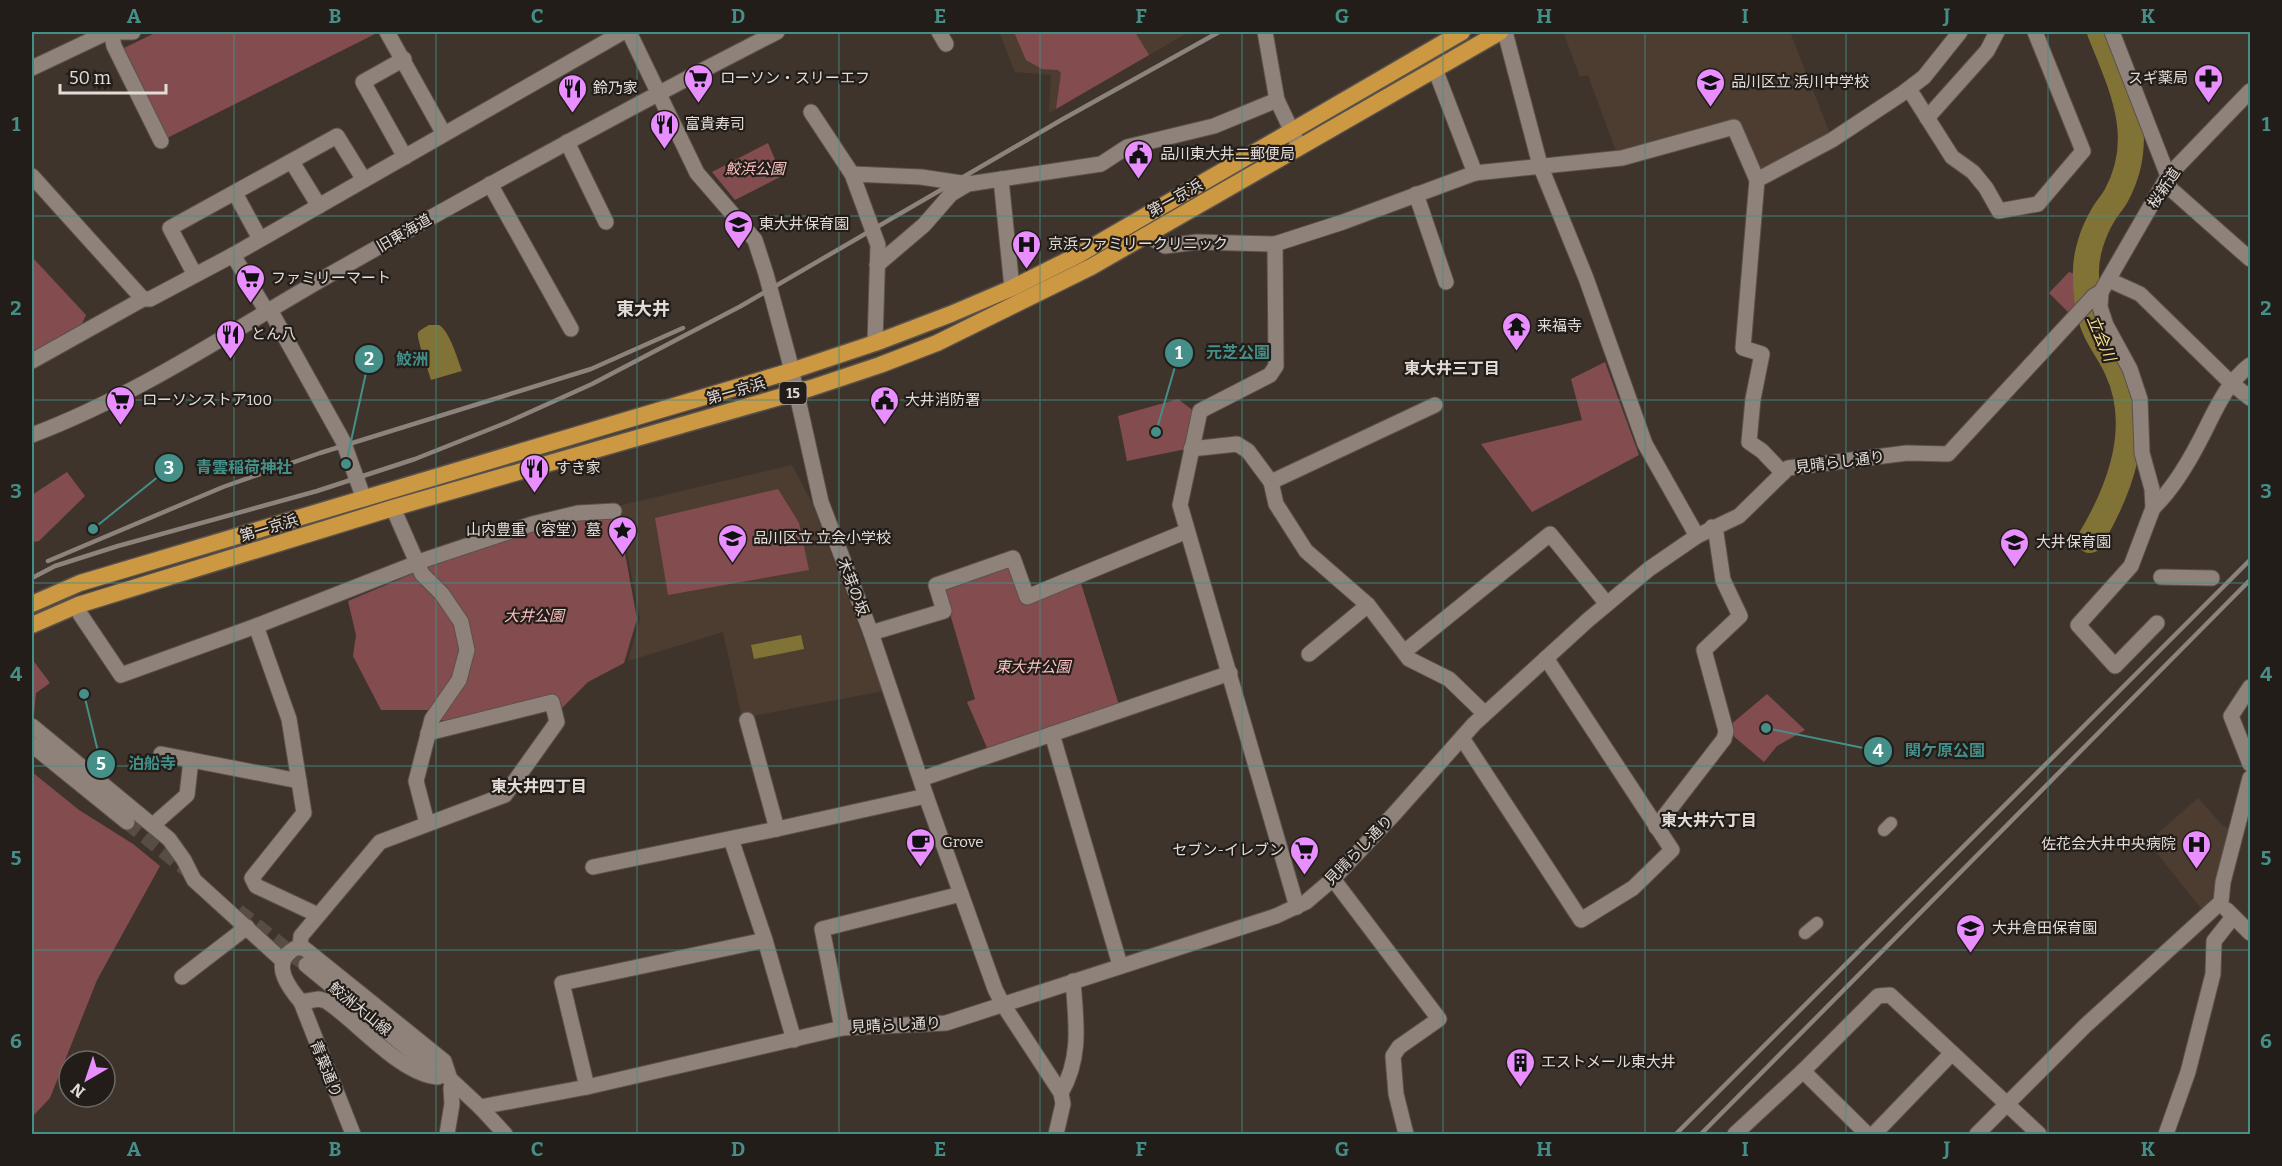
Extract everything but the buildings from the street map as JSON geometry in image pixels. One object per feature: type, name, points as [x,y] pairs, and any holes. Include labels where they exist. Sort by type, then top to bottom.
[{"type":"highway","name":"第一京浜","points":[[32,604],[80,583],[791,371],[875,343],[1012,288],[1095,245],[1462,32]]},
{"type":"highway","name":"第一京浜","points":[[32,625],[78,605],[393,508],[795,392],[880,365],[937,343],[1091,267],[1500,32]]},
{"type":"street","points":[[32,68],[109,32],[162,141]]},
{"type":"street","points":[[121,32],[133,32]]},
{"type":"street","points":[[387,32],[444,134]]},
{"type":"street","points":[[32,361],[143,299],[150,299],[233,255],[623,32]]},
{"type":"street","name":"木芽の坂","points":[[628,32],[697,173],[755,240],[791,371],[821,502],[871,633],[961,894],[1002,1004],[1061,1093]]},
{"type":"street","name":"旧東海道","points":[[32,435],[81,416],[102,405],[490,184],[658,92],[777,32]]},
{"type":"street","points":[[1265,32],[1277,100],[1300,148]]},
{"type":"street","points":[[1505,32],[1539,165],[1586,279],[1645,444],[1697,536]]},
{"type":"street","points":[[1757,180],[1832,140],[1909,89],[1924,77],[1960,32]]},
{"type":"street","points":[[1927,118],[1987,51],[1997,32]]},
{"type":"street","points":[[1909,89],[1952,157],[1972,172],[1986,188],[1999,211],[2038,204],[2084,151],[2035,32]]},
{"type":"street","points":[[2112,32],[2166,180],[2250,259]]},
{"type":"street","points":[[404,59],[363,82],[405,157]]},
{"type":"street","points":[[1435,69],[1475,173]]},
{"type":"street","name":"桜新道","points":[[2077,314],[2102,289],[2166,180],[2250,91]]},
{"type":"street","points":[[852,174],[921,177],[968,184],[1101,164],[1127,147],[1215,126],[1277,100]]},
{"type":"street","points":[[811,112],[852,174],[878,245],[875,343]]},
{"type":"street","points":[[1146,235],[1165,246],[1197,242],[1275,244],[1475,173],[1622,158],[1734,127],[1757,180],[1743,348],[1762,354],[1753,399],[1749,442],[1762,451],[1783,473]]},
{"type":"street","points":[[195,275],[170,228],[337,136],[364,180]]},
{"type":"street","points":[[567,142],[606,222]]},
{"type":"street","points":[[292,162],[318,206]]},
{"type":"street","points":[[32,176],[143,299]]},
{"type":"street","points":[[1001,179],[1012,288]]},
{"type":"street","points":[[490,184],[571,329]]},
{"type":"street","points":[[877,265],[924,225],[951,194],[968,184]]},
{"type":"street","points":[[235,193],[260,239]]},
{"type":"street","points":[[1416,194],[1446,282]]},
{"type":"street","points":[[1275,244],[1276,366],[1269,375],[1200,411],[1180,505],[1297,907]]},
{"type":"street","points":[[233,255],[343,441],[364,499]]},
{"type":"street","points":[[2153,508],[2152,489],[2142,453],[2139,399],[2130,369],[2106,325],[2100,307],[2102,289],[2140,294],[2231,383],[2250,398]]},
{"type":"street","name":"見晴らし通り","points":[[480,1107],[587,1087],[794,1041],[842,1028],[946,1023],[1120,965],[1209,939],[1297,907],[1333,879],[1483,715],[1649,569],[1712,527],[1739,516],[1788,468],[1907,453],[1948,454],[2077,314]]},
{"type":"street","points":[[2157,623],[2115,666],[2078,626],[2131,566],[2153,508],[2183,468],[2223,393],[2250,365]]},
{"type":"street","points":[[1271,482],[1435,405]]},
{"type":"street","points":[[1191,449],[1237,444],[1248,451],[1271,482],[1276,504],[1306,551],[1368,605],[1409,659],[1449,679],[1480,709],[1483,715]]},
{"type":"street","points":[[393,508],[422,574],[442,594],[461,622],[467,650],[459,680],[432,719],[416,781],[428,823]]},
{"type":"street","points":[[78,605],[80,614],[121,675],[418,563],[532,524],[578,513],[614,511]]},
{"type":"street","points":[[1656,827],[1724,739],[1726,731],[1704,651],[1740,616],[1723,580],[1716,533],[1712,527]]},
{"type":"street","points":[[871,633],[944,611],[936,585],[1013,558],[1027,597],[1187,531]]},
{"type":"street","points":[[1404,652],[1550,534],[1607,604]]},
{"type":"street","points":[[2161,577],[2212,578]]},
{"type":"street","points":[[1309,654],[1368,605]]},
{"type":"street","points":[[256,626],[289,719],[304,813],[252,878],[256,886],[318,915]]},
{"type":"street","points":[[1462,738],[1581,920],[1633,888],[1672,850],[1546,658]]},
{"type":"street","points":[[921,778],[1230,673]]},
{"type":"street","points":[[2250,687],[2231,716],[2250,764]]},
{"type":"street","points":[[300,947],[301,936],[380,842],[505,795],[557,722],[552,702],[428,733]]},
{"type":"street","points":[[747,720],[777,830]]},
{"type":"street","points":[[32,726],[175,845],[194,880],[283,960],[289,952],[300,947]]},
{"type":"street","points":[[1052,734],[1120,965]]},
{"type":"street","points":[[32,745],[127,822]]},
{"type":"street","points":[[161,754],[299,781]]},
{"type":"street","points":[[153,825],[187,795],[191,760]]},
{"type":"street","points":[[1977,1134],[2085,1026],[2221,903],[2223,882],[2250,778]]},
{"type":"street","points":[[593,867],[777,830],[926,796]]},
{"type":"street","points":[[731,839],[765,940],[794,1041]]},
{"type":"street","points":[[1333,879],[1439,1019],[1399,1047],[1393,1056],[1396,1094],[1406,1134]]},
{"type":"street","points":[[842,1028],[822,929],[961,894]]},
{"type":"street","points":[[2221,903],[2250,933]]},
{"type":"street","points":[[2166,1134],[2187,1072],[2213,974],[2214,941],[2233,917]]},
{"type":"street","points":[[1805,933],[1817,923]]},
{"type":"street","points":[[182,977],[247,927]]},
{"type":"street","points":[[587,1087],[562,983],[765,940]]},
{"type":"street","points":[[300,947],[312,954],[444,1061],[452,1104],[447,1134]]},
{"type":"street","name":"青葉通り","points":[[283,960],[283,974],[301,1002],[353,1134]]},
{"type":"street","name":"鮫洲大山線","points":[[306,965],[480,1107],[505,1134]]},
{"type":"street","points":[[1056,1134],[1063,1104],[1061,1093],[1066,1084],[1077,1045],[1073,981]]},
{"type":"street","points":[[1735,1134],[1803,1071],[1878,996],[1890,995],[2039,1134]]},
{"type":"street","points":[[301,1002],[320,999],[326,1001],[402,1062],[426,1076],[446,1081]]},
{"type":"street","points":[[1874,1134],[1952,1053]]},
{"type":"street","points":[[1803,1071],[1868,1134]]},
{"type":"street","name":"鮫洲大山線","points":[[446,1081],[499,1134]]},
{"type":"shaded area","points":[[999,32],[1189,32],[1049,113],[1051,75],[1015,72]]},
{"type":"shaded area","name":"品川区立 浜川中学校","points":[[1563,32],[1790,32],[1830,134],[1758,173],[1737,120],[1617,154],[1588,75],[1580,77]]},
{"type":"shaded area","points":[[429,325],[439,325],[443,328],[453,346],[462,371],[431,380],[418,336],[420,331]]},
{"type":"shaded area","name":"品川区立 立会小学校","points":[[792,465],[812,503],[883,691],[742,718],[723,632],[628,661],[640,619],[618,506]]},
{"type":"shaded area","points":[[801,635],[804,649],[754,659],[751,645]]},
{"type":"shaded area","name":"佐花会大井中央病院","points":[[2198,798],[2223,826],[2233,830],[2217,898],[2204,912],[2148,842]]},
{"type":"green space","points":[[157,32],[379,32],[167,138],[122,49]]},
{"type":"green space","points":[[1014,32],[1135,32],[1149,55],[1056,109],[1061,73],[1058,70],[1042,69],[1026,60]]},
{"type":"green space","name":"鮫浜公園","points":[[768,143],[782,176],[735,200],[712,172]]},
{"type":"green space","points":[[32,257],[86,315],[80,328],[32,353]]},
{"type":"green space","points":[[2069,272],[2075,274],[2079,304],[2070,314],[2049,293]]},
{"type":"green space","points":[[1605,362],[1639,455],[1532,512],[1481,444],[1582,420],[1571,379]]},
{"type":"green space","points":[[1178,399],[1195,412],[1186,449],[1127,461],[1118,416]]},
{"type":"green space","points":[[67,472],[85,496],[39,541],[32,542],[32,495]]},
{"type":"green space","points":[[778,489],[799,523],[809,570],[668,595],[655,518]]},
{"type":"green space","name":"大井公園","points":[[618,515],[637,619],[624,663],[588,682],[561,709],[448,724],[427,710],[381,710],[353,656],[356,635],[348,601],[436,564],[533,528],[579,518]]},
{"type":"green space","name":"東大井公園","points":[[1008,563],[1024,603],[1080,580],[1119,705],[988,750],[967,702],[975,699],[943,590]]},
{"type":"green space","points":[[32,659],[50,683],[36,693],[34,715],[32,714]]},
{"type":"green space","points":[[1767,694],[1805,730],[1777,746],[1764,762],[1731,734],[1729,726]]},
{"type":"green space","points":[[32,772],[79,810],[133,844],[160,866],[97,980],[70,1049],[57,1049],[57,1080],[50,1098],[32,1117]]},
{"type":"waterway","name":"立会川","points":[[2090,540],[2119,479],[2128,435],[2125,391],[2115,364],[2097,334],[2089,309],[2086,288],[2086,267],[2090,244],[2099,222],[2116,196],[2125,175],[2130,154],[2131,133],[2128,113],[2123,93],[2100,32]]},
{"type":"tunnel","points":[[127,822],[191,873]]},
{"type":"tunnel","points":[[238,911],[306,965]]},
{"type":"railway","points":[[32,578],[55,566],[118,546],[317,491],[415,459],[508,422],[592,384],[741,306],[1063,119],[1219,32]]},
{"type":"railway","points":[[48,561],[223,487],[320,453],[591,369],[683,328]]},
{"type":"railway","points":[[1676,1134],[2250,560]]},
{"type":"railway","points":[[1701,1134],[2250,580]]},
{"type":"place","name":"ローソン・スリーエフ","points":[[699,104]]},
{"type":"place","name":"スギ薬局","points":[[2209,104]]},
{"type":"place","name":"品川区立 浜川中学校","points":[[1710,108]]},
{"type":"place","name":"鈴乃家","points":[[572,114]]},
{"type":"place","name":"富貴寿司","points":[[664,150]]},
{"type":"place","name":"品川東大井二郵便局","points":[[1139,180]]},
{"type":"place","name":"東大井保育園","points":[[738,250]]},
{"type":"place","name":"京浜ファミリークリニック","points":[[1027,270]]},
{"type":"place","name":"ファミリーマート","points":[[250,304]]},
{"type":"place","name":"来福寺","points":[[1516,352]]},
{"type":"place","name":"とん八","points":[[230,360]]},
{"type":"place","name":"ローソンストア100","points":[[121,426]]},
{"type":"place","name":"大井消防署","points":[[884,426]]},
{"type":"place","name":"元芝公園","points":[[1156,432]]},
{"type":"place","name":"鮫洲","points":[[346,464]]},
{"type":"place","name":"すき家","points":[[535,494]]},
{"type":"place","name":"青雲稲荷神社","points":[[93,529]]},
{"type":"place","name":"山内豊重（容堂）墓","points":[[622,556]]},
{"type":"place","name":"品川区立 立会小学校","points":[[732,564]]},
{"type":"place","name":"大井保育園","points":[[2015,568]]},
{"type":"place","name":"泊船寺","points":[[84,694]]},
{"type":"place","name":"関ケ原公園","points":[[1766,728]]},
{"type":"place","name":"Grove","points":[[921,868]]},
{"type":"place","name":"佐花会大井中央病院","points":[[2197,870]]},
{"type":"place","name":"セブン-イレブン","points":[[1305,876]]},
{"type":"place","name":"大井倉田保育園","points":[[1971,954]]},
{"type":"place","name":"エストメール東大井","points":[[1520,1088]]},
{"type":"district","name":"東大井","points":[[643,309]]},
{"type":"district","name":"東大井三丁目","points":[[1452,368]]},
{"type":"district","name":"東大井四丁目","points":[[539,786]]},
{"type":"district","name":"東大井六丁目","points":[[1709,820]]}]
